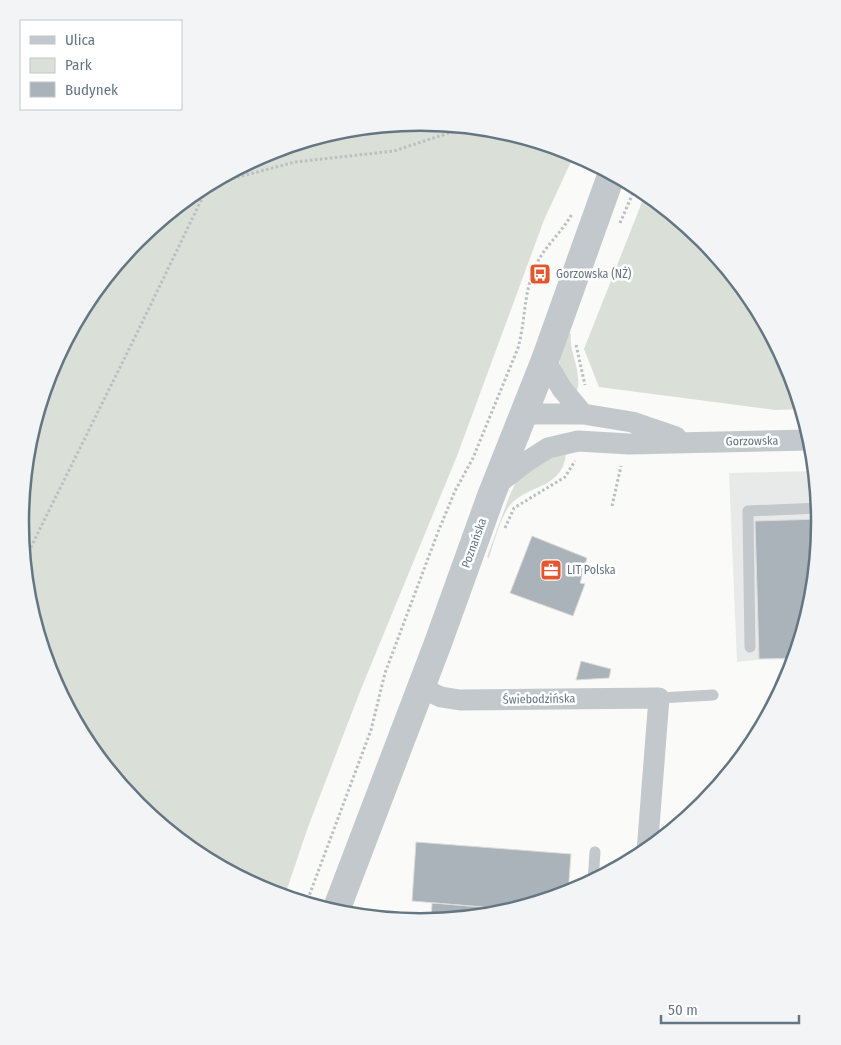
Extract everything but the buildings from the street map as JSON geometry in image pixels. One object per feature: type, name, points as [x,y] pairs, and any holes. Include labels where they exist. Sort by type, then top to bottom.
[{"type":"street","name":"Poznańska","points":[[337,905],[421,688],[496,485],[525,414],[610,180]]},
{"type":"street","points":[[545,360],[562,389],[583,414]]},
{"type":"street","name":"Gorzowska","points":[[525,414],[583,414],[632,422],[691,442]]},
{"type":"street","name":"Gorzowska","points":[[525,414],[577,449]]},
{"type":"street","name":"Gorzowska","points":[[496,485],[548,448],[577,449],[629,444],[804,440]]},
{"type":"street","name":"Świebodzińska","points":[[421,688],[441,697],[460,700],[659,698]]},
{"type":"street","points":[[649,840],[659,698]]},
{"type":"lane","points":[[750,647],[748,511],[811,508]]},
{"type":"lane","name":"Świebodzińska","points":[[659,698],[713,695]]},
{"type":"lane","points":[[595,852],[595,873]]},
{"type":"path","points":[[235,178],[295,162],[394,151],[451,132]]},
{"type":"path","points":[[617,230],[633,194]]},
{"type":"path","points":[[30,550],[136,335],[200,199]]},
{"type":"path","points":[[308,897],[365,746],[385,674],[438,532],[455,491],[473,458],[518,348],[522,333],[527,290],[536,264],[570,217],[574,208]]},
{"type":"path","points":[[575,340],[586,387]]},
{"type":"path","points":[[525,500],[565,477],[575,462],[577,449]]},
{"type":"path","points":[[612,506],[621,466]]},
{"type":"shaded area","points":[[809,471],[812,522],[809,574],[799,624],[787,660],[765,659],[737,662],[729,473]]},
{"type":"green space","points":[[420,131],[446,132],[472,134],[522,144],[571,161],[544,220],[457,456],[361,689],[308,827],[287,890],[271,884],[225,862],[162,817],[126,781],[95,740],[69,696],[50,648],[36,599],[32,574],[29,522],[32,471],[42,421],[69,349],[81,327],[110,284],[143,245],[162,228],[225,183],[247,171],[295,152],[319,144],[369,134]]},
{"type":"green space","points":[[643,200],[698,245],[731,284],[760,327],[772,349],[795,409],[775,410],[599,387],[584,349]]},
{"type":"green space","points":[[567,333],[571,334],[571,346],[578,373],[576,395],[561,371],[560,366],[561,353]]},
{"type":"green space","points":[[566,451],[560,472],[553,479],[519,497],[508,508],[504,514],[489,558],[487,557],[520,473]]},
{"type":"place","name":"Gorzowska (NŻ)","points":[[540,274]]},
{"type":"place","name":"LIT Polska","points":[[551,570]]}]
